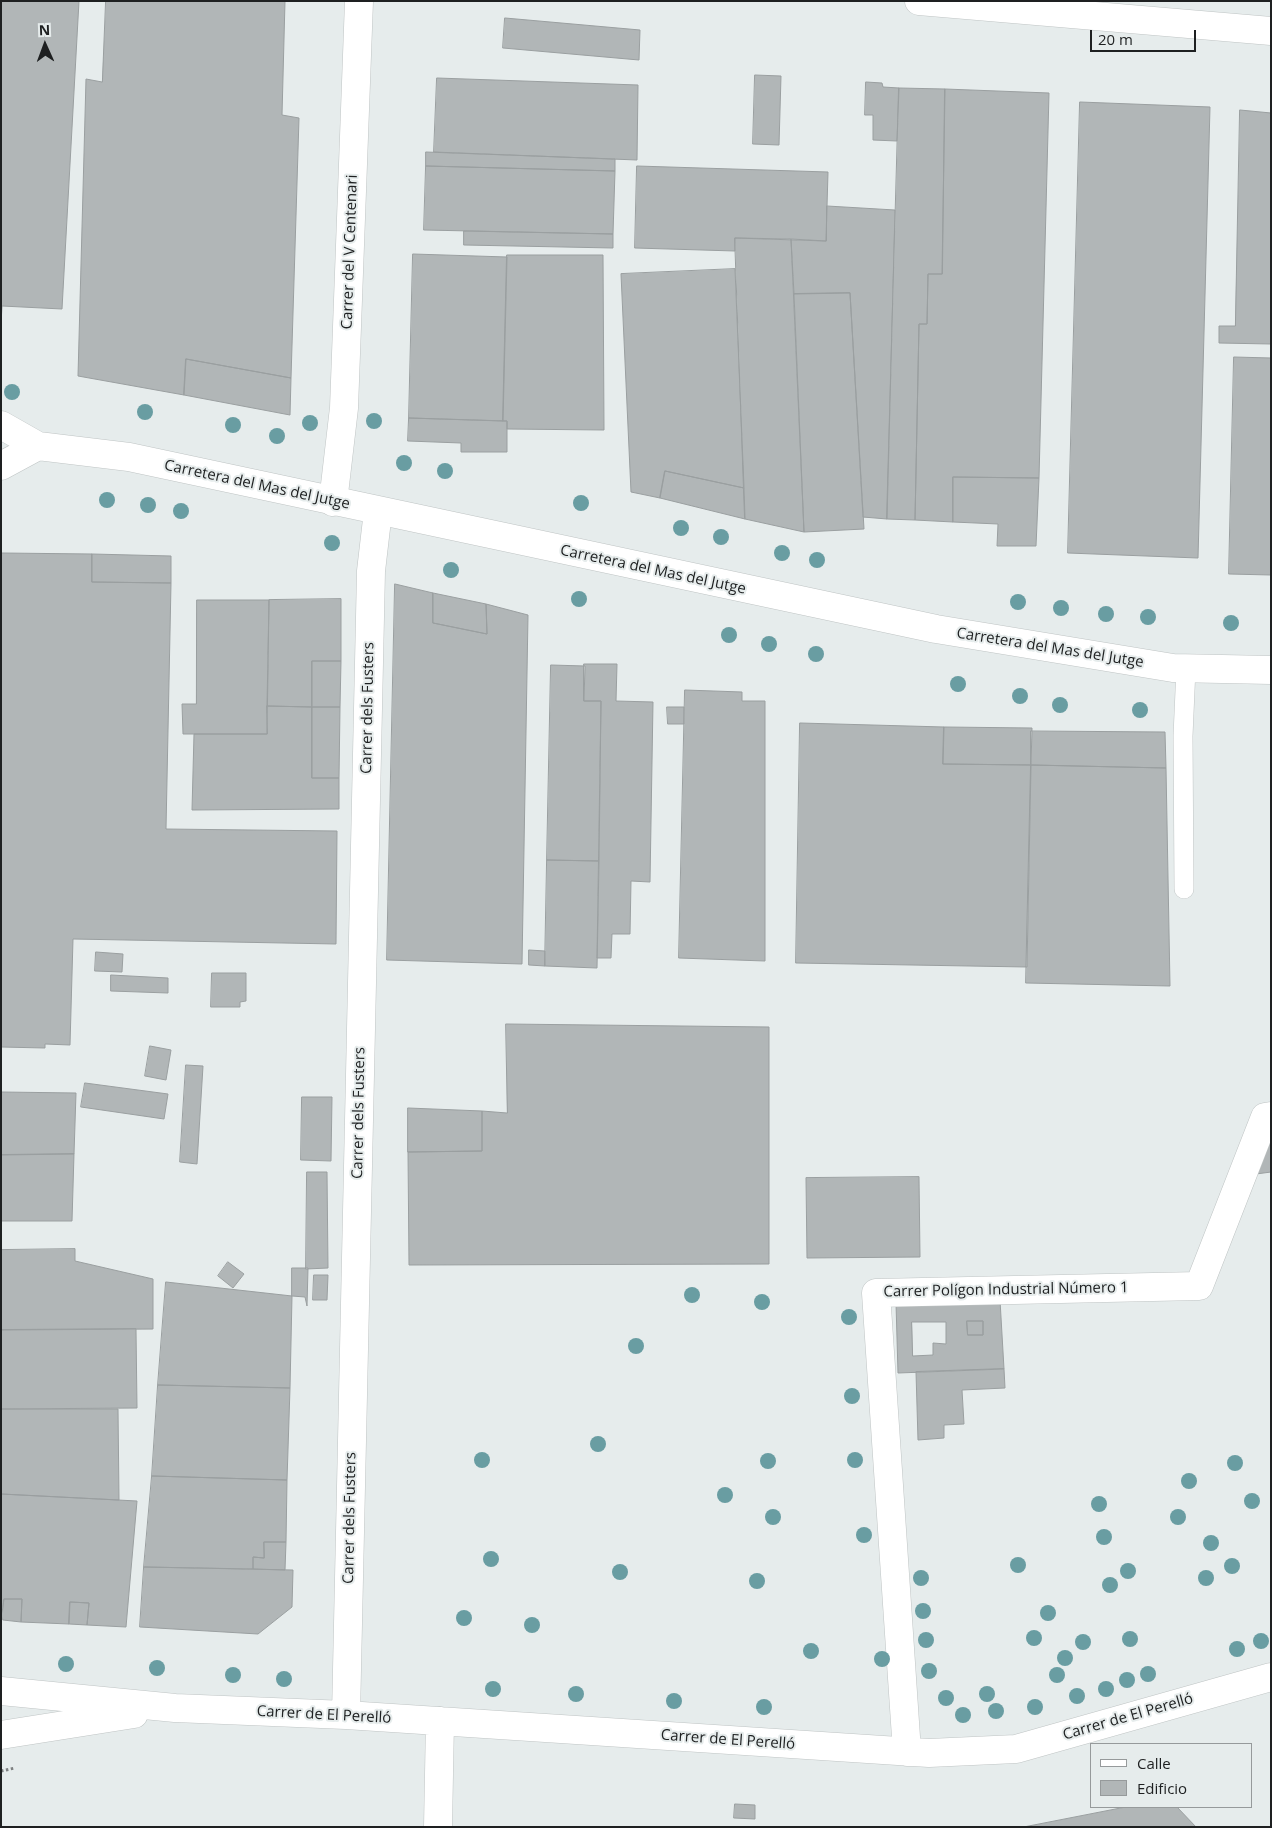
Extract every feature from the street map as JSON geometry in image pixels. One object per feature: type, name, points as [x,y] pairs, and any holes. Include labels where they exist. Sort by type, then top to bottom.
[{"type":"street","name":"Carrer del V Centenari","points":[[333,502],[344,408],[359,1]]},
{"type":"street","points":[[919,1],[1271,31]]},
{"type":"street","name":"Carretera del Mas del Jutge","points":[[1,425],[38,446],[129,457],[936,629],[1186,668],[1271,670]]},
{"type":"street","points":[[1,466],[38,446]]},
{"type":"street","name":"Carrer dels Fusters","points":[[346,1715],[372,571],[378,511]]},
{"type":"street","name":"Carrer Polígon Industrial Número 1","points":[[907,1752],[876,1294],[1199,1286],[1265,1117],[1271,1116]]},
{"type":"street","name":"Carrer de El Perelló","points":[[1,1691],[175,1708],[346,1715],[929,1753],[1016,1749],[1271,1677]]},
{"type":"street","name":"Carrer de El Perelló","points":[[1,1735],[175,1708]]},
{"type":"street","points":[[438,1827],[440,1722]]},
{"type":"lane","points":[[1184,889],[1183,736],[1186,668]]},
{"type":"building","points":[[1,1],[79,1],[62,309],[2,306],[1,324]]},
{"type":"building","points":[[106,1],[285,1],[282,115],[299,118],[291,378],[186,359],[184,395],[78,376],[86,79],[102,82]]},
{"type":"building","points":[[505,18],[640,30],[639,60],[503,48]]},
{"type":"building","points":[[755,75],[781,76],[779,145],[753,144]]},
{"type":"building","points":[[437,78],[638,85],[637,160],[434,152]]},
{"type":"building","points":[[866,82],[882,83],[883,87],[899,88],[897,141],[873,140],[873,115],[865,115]]},
{"type":"building","points":[[899,88],[945,89],[942,274],[928,274],[927,324],[919,324],[915,520],[887,519]]},
{"type":"building","points":[[945,89],[1049,93],[1039,478],[953,477],[953,522],[915,520],[919,324],[927,324],[928,274],[942,274]]},
{"type":"building","points":[[1080,102],[1210,107],[1198,558],[1068,553]]},
{"type":"building","points":[[1240,110],[1271,113],[1271,344],[1219,343],[1219,326],[1235,326]]},
{"type":"building","points":[[426,152],[615,159],[615,171],[426,166]]},
{"type":"building","points":[[426,166],[615,171],[613,234],[424,230]]},
{"type":"building","points":[[637,166],[828,172],[826,241],[735,238],[735,251],[635,248]]},
{"type":"building","points":[[827,206],[895,210],[887,519],[863,517],[850,293],[794,294],[791,239],[826,241]]},
{"type":"building","points":[[464,231],[613,234],[613,248],[464,245]]},
{"type":"building","points":[[735,238],[791,239],[804,532],[745,519]]},
{"type":"building","points":[[413,254],[507,257],[503,421],[409,418]]},
{"type":"building","points":[[507,255],[603,255],[604,430],[507,429],[507,421],[503,421]]},
{"type":"building","points":[[735,269],[744,488],[665,471],[660,498],[631,492],[621,274]]},
{"type":"building","points":[[850,293],[864,529],[804,532],[794,294]]},
{"type":"building","points":[[1234,357],[1271,358],[1271,575],[1229,574]]},
{"type":"building","points":[[186,359],[291,378],[290,415],[184,395]]},
{"type":"building","points":[[409,418],[507,421],[507,452],[461,452],[461,443],[408,441]]},
{"type":"building","points":[[665,471],[744,488],[745,519],[660,498]]},
{"type":"building","points":[[953,477],[1039,478],[1036,546],[997,546],[998,524],[953,522]]},
{"type":"building","points":[[1,553],[92,554],[92,582],[171,583],[166,829],[337,831],[336,944],[73,939],[70,1045],[45,1044],[45,1048],[1,1047]]},
{"type":"building","points":[[92,554],[171,556],[171,583],[92,582]]},
{"type":"building","points":[[395,584],[433,593],[433,623],[487,634],[486,604],[528,615],[522,964],[387,960]]},
{"type":"building","points":[[433,593],[486,604],[487,634],[433,623]]},
{"type":"building","points":[[341,599],[341,661],[312,661],[312,707],[267,706],[269,600]]},
{"type":"building","points":[[197,600],[269,600],[267,734],[183,734],[182,704],[196,704]]},
{"type":"building","points":[[312,661],[341,661],[340,707],[312,707]]},
{"type":"building","points":[[584,664],[617,664],[616,701],[653,702],[650,882],[631,881],[630,934],[612,934],[611,958],[597,958],[601,701],[584,701]]},
{"type":"building","points":[[551,665],[585,666],[584,701],[601,701],[599,861],[547,860]]},
{"type":"building","points":[[685,690],[742,692],[742,701],[765,701],[765,961],[679,958]]},
{"type":"building","points":[[267,706],[312,707],[312,778],[339,778],[339,809],[192,810],[194,734],[267,734]]},
{"type":"building","points":[[312,707],[340,707],[339,778],[312,778]]},
{"type":"building","points":[[667,707],[684,707],[684,724],[668,724]]},
{"type":"building","points":[[800,723],[944,727],[943,764],[1031,765],[1027,967],[796,963]]},
{"type":"building","points":[[944,727],[1032,728],[1031,765],[943,764]]},
{"type":"building","points":[[1031,731],[1165,732],[1166,768],[1031,765]]},
{"type":"building","points":[[1031,765],[1166,768],[1170,986],[1026,983]]},
{"type":"building","points":[[547,860],[599,861],[597,968],[545,966]]},
{"type":"building","points":[[529,950],[545,951],[545,966],[529,965]]},
{"type":"building","points":[[96,952],[123,954],[122,972],[95,971]]},
{"type":"building","points":[[212,973],[246,973],[246,1001],[240,1002],[240,1007],[211,1007]]},
{"type":"building","points":[[111,975],[168,978],[168,993],[111,991]]},
{"type":"building","points":[[506,1024],[769,1027],[769,1264],[409,1265],[408,1152],[482,1151],[482,1111],[507,1113]]},
{"type":"building","points":[[150,1046],[171,1050],[166,1080],[145,1076]]},
{"type":"building","points":[[186,1065],[203,1066],[197,1164],[180,1162]]},
{"type":"building","points":[[85,1083],[168,1094],[164,1119],[81,1107]]},
{"type":"building","points":[[1,1092],[76,1093],[74,1154],[1,1155]]},
{"type":"building","points":[[302,1097],[332,1097],[331,1161],[301,1160]]},
{"type":"building","points":[[408,1108],[482,1111],[482,1151],[408,1152]]},
{"type":"building","points":[[1271,1132],[1271,1172],[1256,1174]]},
{"type":"building","points":[[74,1154],[72,1221],[1,1221],[1,1155]]},
{"type":"building","points":[[307,1172],[327,1172],[328,1268],[306,1269]]},
{"type":"building","points":[[919,1177],[920,1257],[807,1258],[806,1178]]},
{"type":"building","points":[[75,1249],[75,1261],[153,1279],[153,1329],[1,1330],[1,1250]]},
{"type":"building","points":[[228,1262],[244,1274],[233,1288],[218,1276]]},
{"type":"building","points":[[292,1268],[308,1268],[307,1306],[305,1297],[292,1296]]},
{"type":"building","points":[[314,1275],[328,1275],[327,1300],[313,1300]]},
{"type":"building","points":[[166,1282],[292,1296],[290,1388],[158,1385]]},
{"type":"building","points":[[1000,1300],[1004,1369],[898,1373],[896,1303]],"holes":[[[967,1321],[983,1321],[983,1335],[968,1335]],[[912,1322],[946,1322],[946,1344],[933,1343],[933,1355],[913,1356]]]},
{"type":"building","points":[[967,1321],[983,1321],[983,1335],[968,1335]]},
{"type":"building","points":[[136,1329],[137,1408],[1,1409],[1,1330]]},
{"type":"building","points":[[1004,1369],[1005,1388],[962,1390],[964,1424],[944,1425],[944,1438],[918,1440],[916,1372]]},
{"type":"building","points":[[158,1385],[290,1388],[287,1480],[152,1476]]},
{"type":"building","points":[[1,1409],[118,1409],[119,1500],[1,1494]]},
{"type":"building","points":[[152,1476],[287,1480],[286,1542],[264,1542],[264,1558],[253,1557],[253,1569],[144,1567]]},
{"type":"building","points":[[1,1494],[137,1501],[126,1627],[87,1625],[89,1603],[70,1602],[69,1624],[21,1622],[22,1599],[4,1599],[1,1620]]},
{"type":"building","points":[[264,1542],[286,1542],[285,1570],[253,1569],[253,1557],[264,1558]]},
{"type":"building","points":[[144,1567],[293,1570],[292,1607],[258,1634],[140,1627]]},
{"type":"building","points":[[4,1599],[22,1599],[21,1622],[3,1620]]},
{"type":"building","points":[[70,1602],[89,1603],[87,1625],[69,1624]]},
{"type":"building","points":[[735,1804],[755,1805],[755,1819],[734,1818]]},
{"type":"building","points":[[1121,1808],[1178,1808],[1196,1827],[1024,1827]]}]
